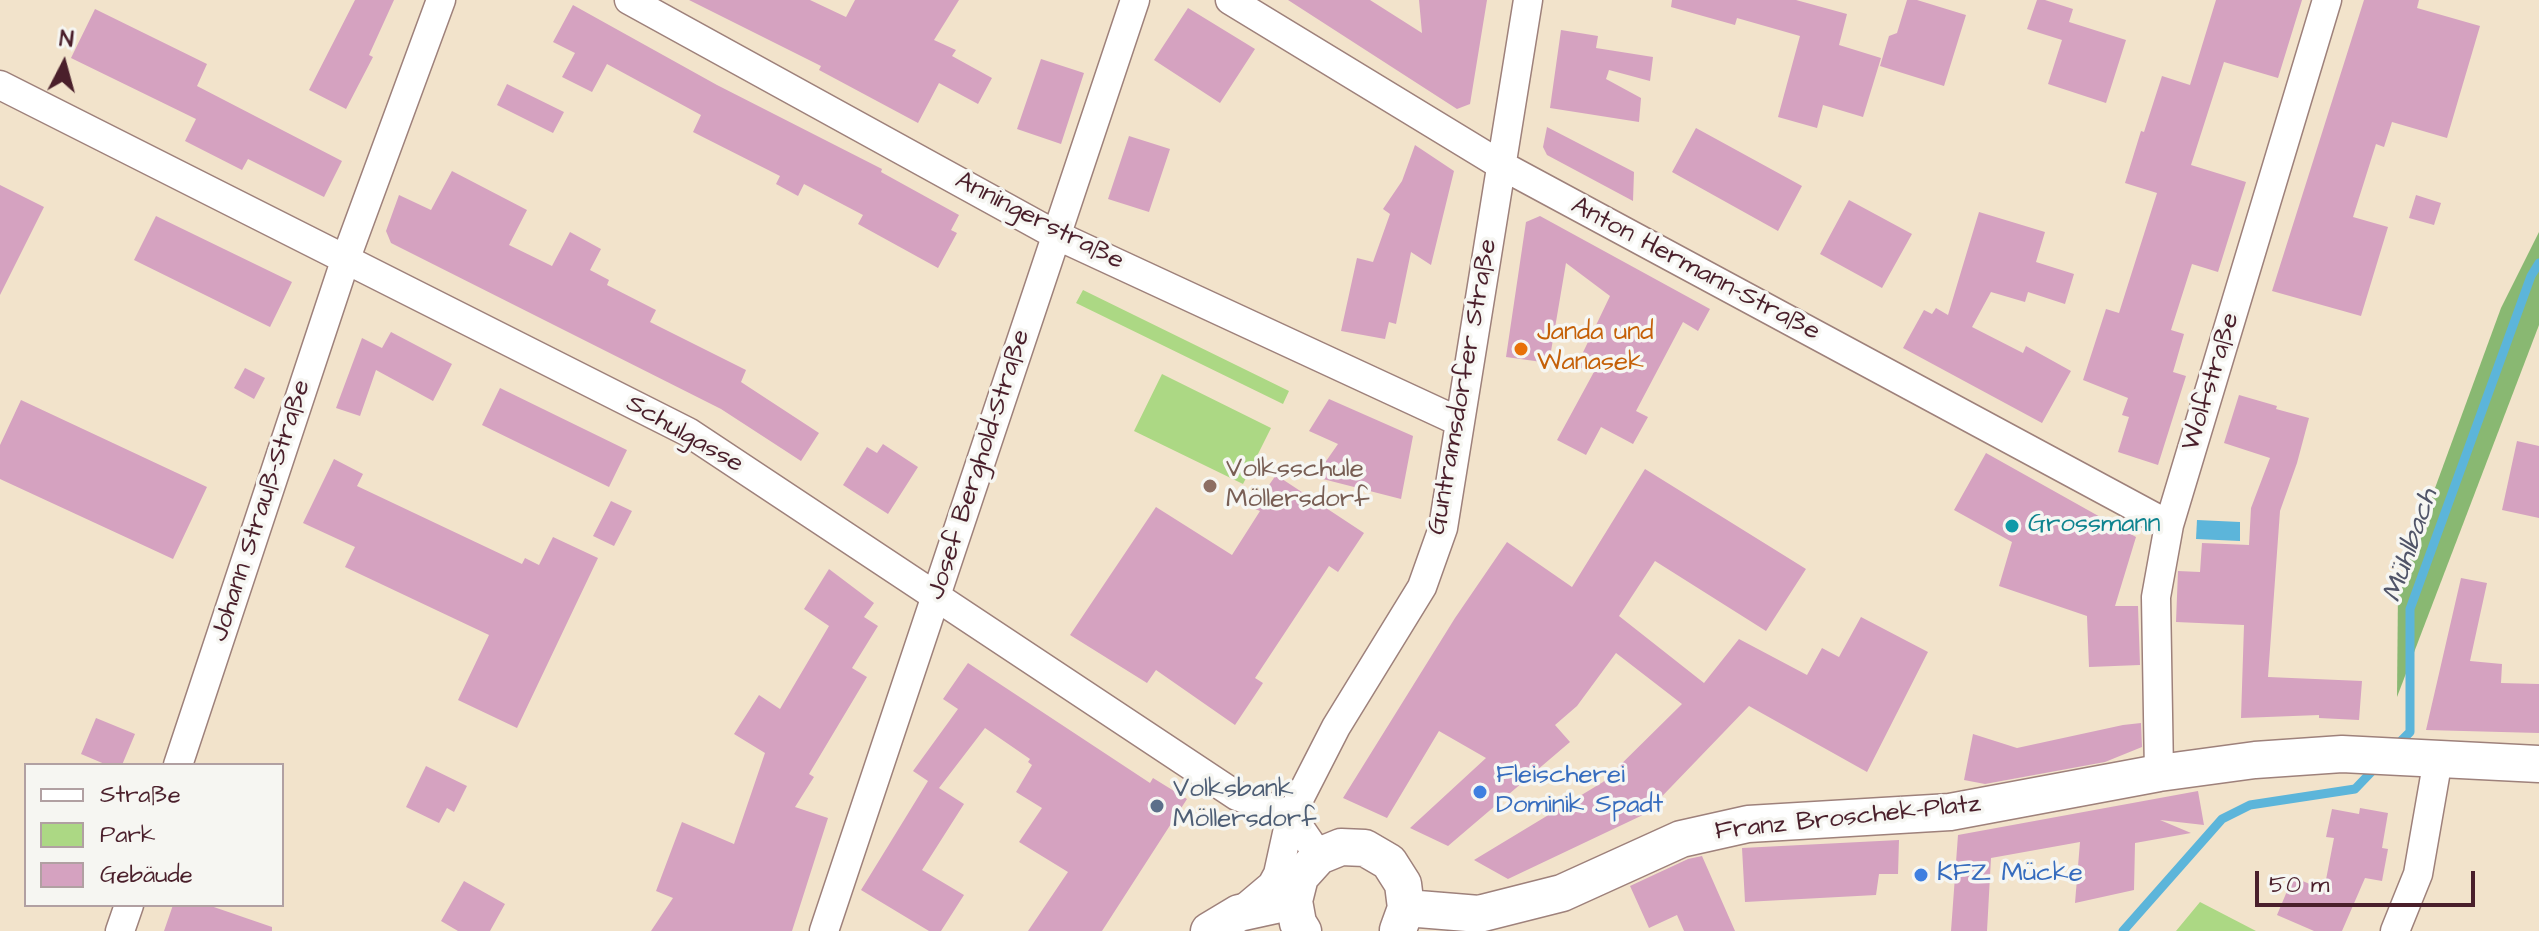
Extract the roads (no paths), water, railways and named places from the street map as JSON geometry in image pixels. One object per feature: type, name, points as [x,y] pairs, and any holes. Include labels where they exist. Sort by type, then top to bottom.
[{"type":"street","name":"Johann Strauß-Straße","points":[[179,763],[346,258],[441,0]]},
{"type":"street","name":"Anningerstraße","points":[[629,0],[1056,235],[1460,422]]},
{"type":"street","name":"Josef Berghold-Straße","points":[[824,931],[1135,0]]},
{"type":"street","name":"Anton Hermann-Straße","points":[[1230,0],[1501,165],[2169,525]]},
{"type":"street","name":"Guntramsdorfer Straße","points":[[1224,922],[1272,885],[1278,874],[1291,815],[1336,727],[1422,587],[1443,528],[1528,0]]},
{"type":"street","name":"Wolfstraße","points":[[2159,773],[2156,597],[2169,525],[2327,0]]},
{"type":"street","name":"Schulgasse","points":[[0,85],[688,432],[1237,796],[1291,815]]},
{"type":"street","name":"Franz Broschek-Platz","points":[[1319,856],[1341,847],[1365,848],[1389,862],[1403,884],[1402,920],[1479,914],[1562,893],[1681,839],[1748,824],[1950,812],[2159,773],[2255,760],[2342,754],[2539,764]]},
{"type":"street","points":[[2395,931],[2418,874],[2423,758]]},
{"type":"street","points":[[1224,922],[1299,916],[1300,877],[1319,856],[1291,815]]},
{"type":"street","points":[[120,931],[128,907]]},
{"type":"water","points":[[2197,520],[2240,522],[2240,541],[2196,539]]},
{"type":"waterway","name":"Mühlbach","points":[[2397,745],[2410,732],[2410,609],[2531,276],[2539,263]]},
{"type":"waterway","name":"Mühlbach","points":[[2123,931],[2222,819],[2250,805],[2355,789],[2378,765]]},
{"type":"place","name":"Janda und Wanasek","points":[[1521,349]]},
{"type":"place","name":"Volksschule Möllersdorf","points":[[1210,486]]},
{"type":"place","name":"Grossmann","points":[[2012,526]]},
{"type":"place","name":"Fleischerei Dominik Spadt","points":[[1480,792]]},
{"type":"place","name":"Volksbank Möllersdorf","points":[[1157,806]]},
{"type":"place","name":"KFZ Mücke","points":[[1921,875]]}]
